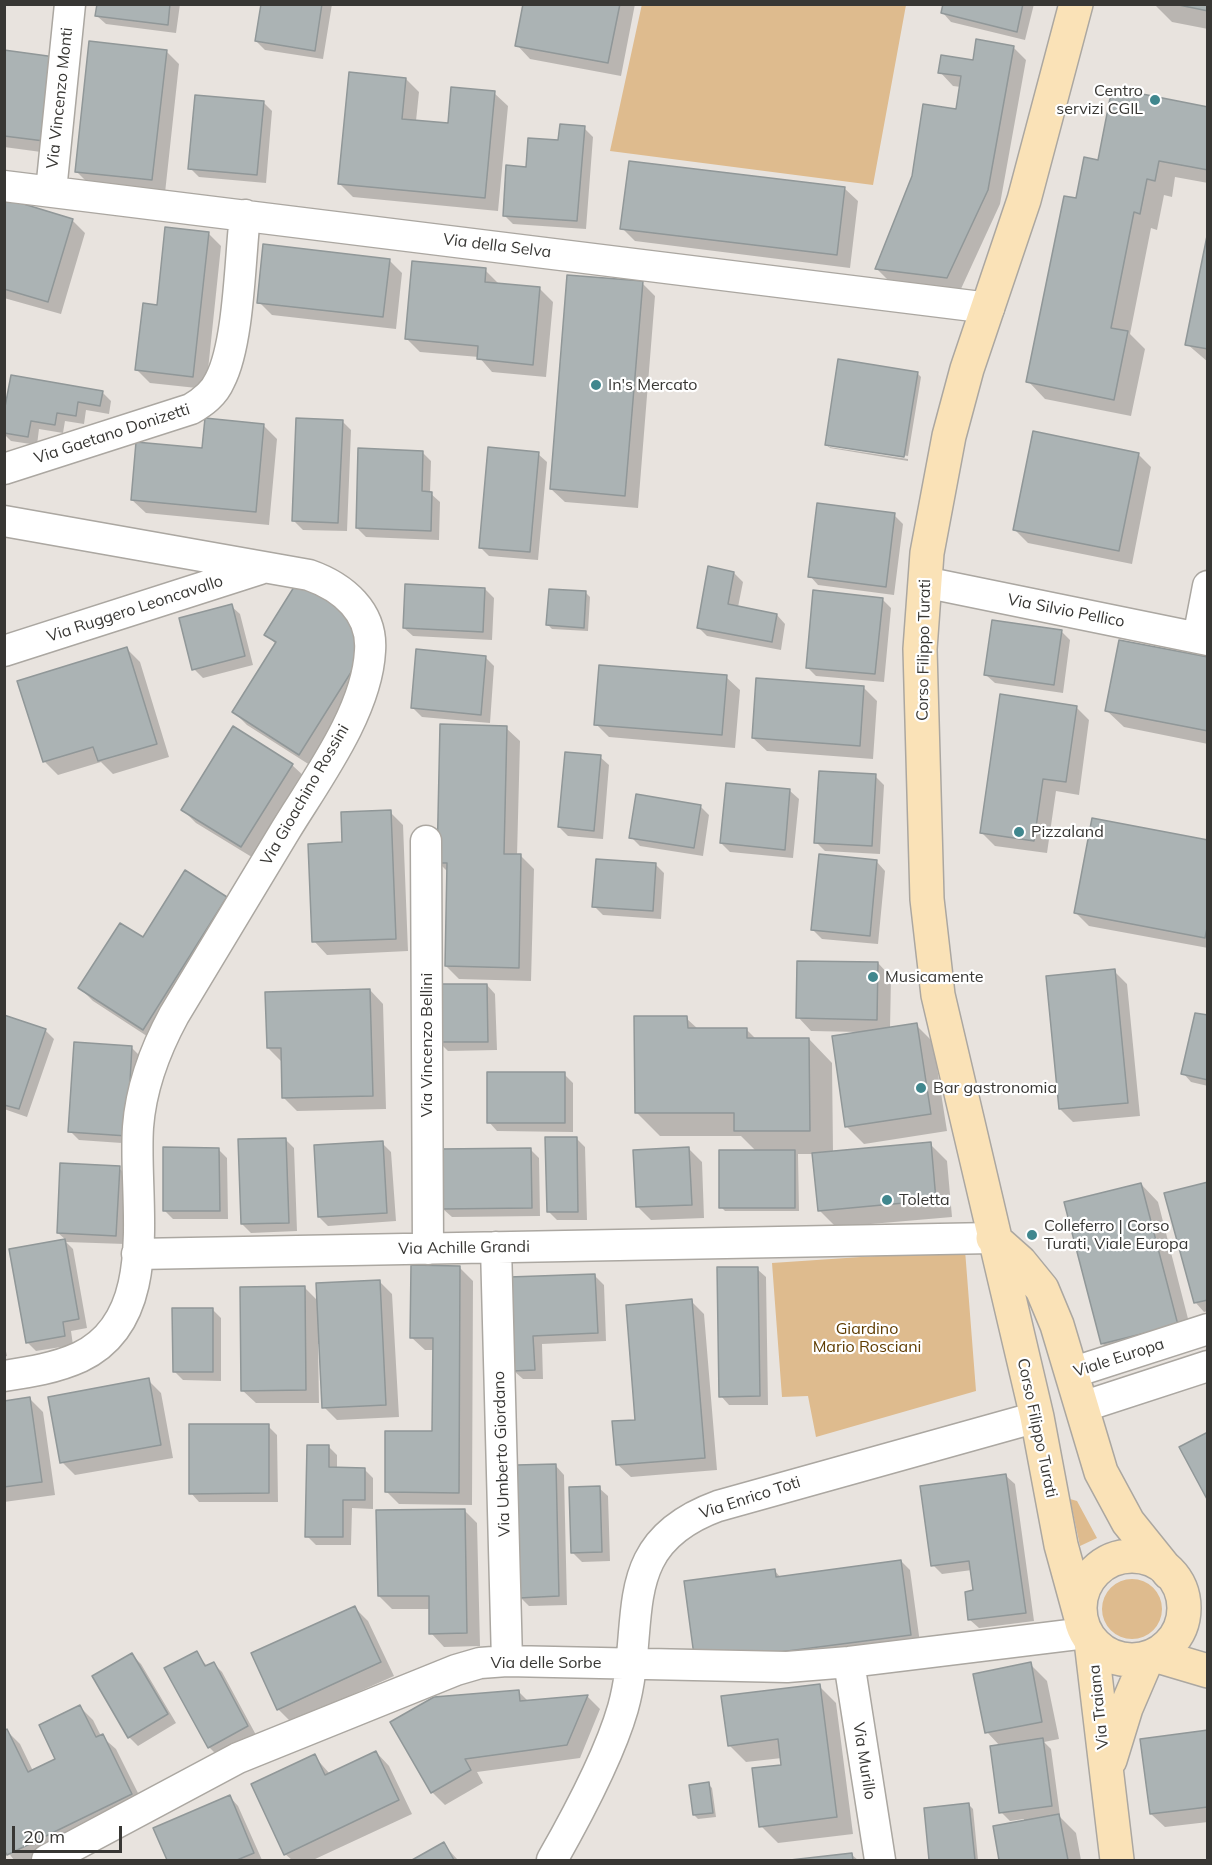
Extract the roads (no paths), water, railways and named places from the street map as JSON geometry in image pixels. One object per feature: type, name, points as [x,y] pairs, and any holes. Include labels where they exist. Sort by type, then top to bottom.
[{"type":"main road","name":"Corso Filippo Turati","points":[[1076,4],[1024,200],[967,369],[949,436],[933,510],[924,582],[920,649],[925,854],[931,937],[949,1047],[1034,1402],[1061,1545],[1086,1631]]},
{"type":"main road","points":[[993,1238],[1020,1262],[1042,1289],[1054,1316],[1101,1472],[1113,1499],[1136,1534],[1174,1579],[1185,1606],[1183,1623],[1175,1638],[1163,1651],[1151,1657],[1130,1660],[1113,1657],[1086,1631],[1080,1601],[1086,1585],[1096,1570],[1110,1561],[1126,1556],[1143,1557],[1159,1563],[1174,1579],[1208,1614]]},
{"type":"main road","name":"Viale Europa","points":[[1034,1402],[1071,1373]]},
{"type":"main road","name":"Via Traiana","points":[[1086,1631],[1117,1860]]},
{"type":"main road","points":[[1151,1657],[1208,1671]]},
{"type":"main road","name":"Via Traiana","points":[[1106,1773],[1126,1708],[1151,1657]]},
{"type":"street","name":"Via Vincenzo Monti","points":[[51,190],[70,4]]},
{"type":"street","name":"Via della Selva","points":[[4,186],[51,190],[989,308]]},
{"type":"street","name":"Via Gaetano Donizetti","points":[[4,469],[191,409],[211,394],[220,382],[230,351],[245,215]]},
{"type":"street","name":"Via Gioachino Rossini","points":[[4,521],[309,575],[336,587],[347,596],[365,621],[370,649],[369,664],[342,736],[174,1015],[156,1051],[143,1093],[138,1128],[137,1254]]},
{"type":"street","name":"Via Ruggero Leoncavallo","points":[[4,651],[266,567]]},
{"type":"street","name":"Via Silvio Pellico","points":[[924,582],[1203,639]]},
{"type":"street","points":[[1203,639],[1208,586]]},
{"type":"street","name":"Via Vincenzo Bellini","points":[[426,841],[428,1249]]},
{"type":"street","name":"Via Achille Grandi","points":[[137,1254],[993,1238]]},
{"type":"street","name":"Via Umberto Giordano","points":[[496,1247],[507,1661]]},
{"type":"street","points":[[4,1376],[57,1365],[98,1347],[116,1326],[129,1305],[136,1274],[137,1254]]},
{"type":"street","name":"Viale Europa","points":[[1071,1373],[1208,1329]]},
{"type":"street","points":[[1082,1407],[1208,1366]]},
{"type":"street","name":"Via Enrico Toti","points":[[552,1860],[587,1792],[618,1723],[630,1664],[635,1608],[642,1577],[661,1540],[681,1523],[725,1503],[1034,1402]]},
{"type":"street","name":"Via delle Sorbe","points":[[47,1860],[238,1758],[456,1670],[480,1663],[507,1661],[755,1667],[849,1662],[1086,1631]]},
{"type":"street","name":"Via Murillo","points":[[849,1662],[880,1860]]},
{"type":"place","name":"Centro servizi CGIL","points":[[1155,100]]},
{"type":"place","name":"In's Mercato","points":[[596,385]]},
{"type":"place","name":"Pizzaland","points":[[1019,832]]},
{"type":"place","name":"Musicamente","points":[[873,977]]},
{"type":"place","name":"Bar gastronomia","points":[[921,1088]]},
{"type":"place","name":"Toletta","points":[[887,1200]]},
{"type":"place","name":"Colleferro | Corso Turati, Viale Europa","points":[[1032,1235]]},
{"type":"park label","name":"Giardino Mario Rosciani","points":[[867,1338]]}]
